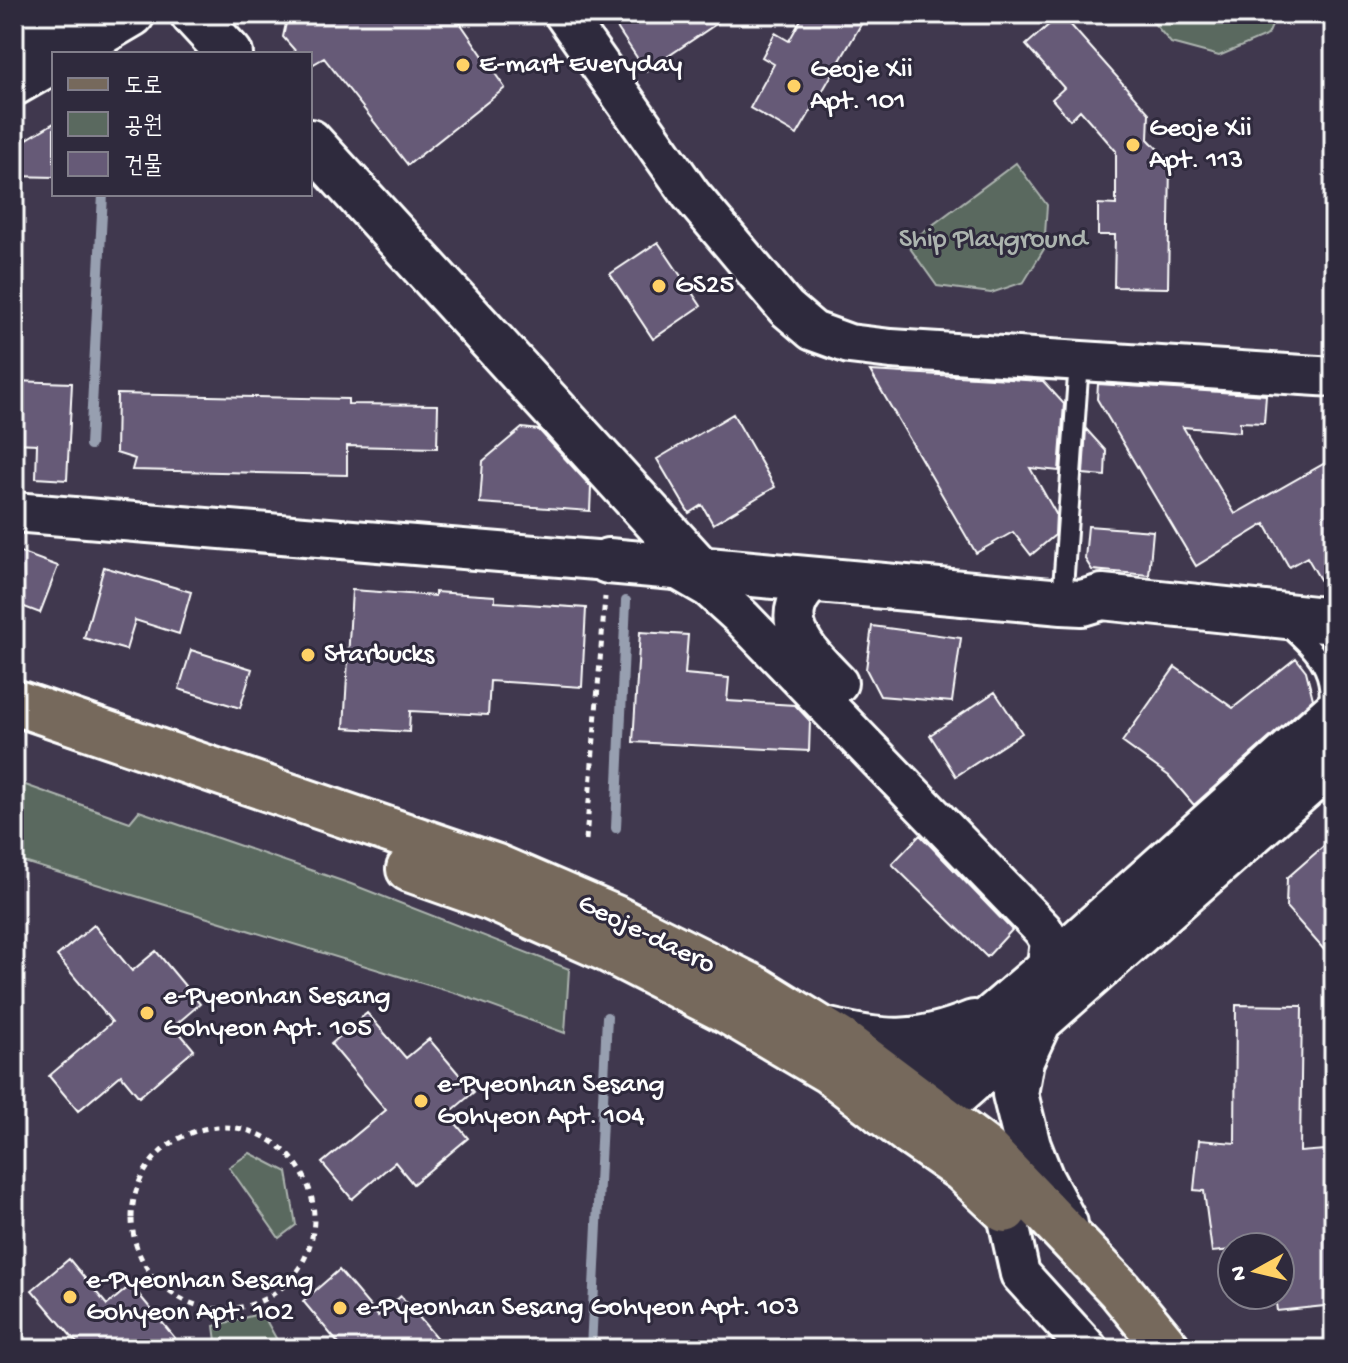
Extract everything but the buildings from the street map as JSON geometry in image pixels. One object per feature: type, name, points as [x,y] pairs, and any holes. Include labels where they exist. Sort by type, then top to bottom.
[{"type":"main road","name":"Geoje-daero","points":[[14,702],[494,866],[629,925],[757,989],[824,1030],[1006,1210],[1099,1306],[1134,1349]]},
{"type":"main road","name":"Geoje-daero","points":[[14,732],[491,898],[606,949],[729,1012],[829,1071],[985,1149],[1119,1289],[1168,1349]]},
{"type":"street","points":[[14,38],[56,14]]},
{"type":"street","points":[[67,52],[132,14]]},
{"type":"street","points":[[193,14],[228,52]]},
{"type":"street","points":[[564,14],[691,195],[786,308],[813,331],[849,344],[891,349],[1334,377]]},
{"type":"street","points":[[14,83],[52,61]]},
{"type":"street","points":[[312,144],[685,567],[742,618],[1043,930],[1050,942],[1046,971]]},
{"type":"street","points":[[14,512],[817,579],[1072,603],[1101,614],[1321,631]]},
{"type":"street","points":[[817,579],[795,603],[797,628],[806,649],[1058,918],[1076,924],[1098,924]]},
{"type":"street","points":[[909,1112],[995,1015],[1098,924],[1332,731]]},
{"type":"street","points":[[909,1112],[1039,1019],[1332,731]]},
{"type":"street","points":[[824,1030],[867,1040],[910,1042],[948,1034],[995,1015]]},
{"type":"street","points":[[1039,1019],[1021,1060],[1015,1094],[1028,1146],[1041,1179],[1078,1247]]},
{"type":"street","points":[[1006,1210],[1020,1274],[1088,1349]]},
{"type":"lane","points":[[1072,603],[1079,362]]},
{"type":"lane","points":[[1321,631],[1315,651],[1325,668],[1331,696],[1332,731]]},
{"type":"path","points":[[586,840],[608,561]]},
{"type":"path","points":[[213,1127],[242,1128],[270,1139],[292,1157],[308,1182],[315,1211],[312,1240],[301,1267],[282,1289],[257,1304],[228,1310],[199,1307],[162,1286],[152,1276],[137,1250],[131,1222],[134,1195],[145,1169],[163,1148],[186,1134],[213,1127]]},
{"type":"green space","points":[[1146,14],[1277,14],[1268,35],[1219,56],[1171,43]]},
{"type":"green space","name":"Ship Playground","points":[[1016,163],[1047,205],[1044,249],[1024,282],[991,293],[937,286],[907,244]]},
{"type":"green space","points":[[14,781],[130,822],[139,811],[351,884],[569,969],[565,1033],[461,995],[14,859]]},
{"type":"green space","points":[[250,1153],[287,1172],[296,1225],[279,1238],[229,1167]]},
{"type":"green space","points":[[262,1313],[282,1349],[217,1349],[214,1326]]},
{"type":"waterway","points":[[90,445],[103,196]]},
{"type":"waterway","points":[[616,828],[626,601]]},
{"type":"waterway","points":[[591,1349],[607,1017]]},
{"type":"place","name":"E-mart Everyday","points":[[463,65]]},
{"type":"place","name":"Geoje Xii Apt. 101","points":[[794,86]]},
{"type":"place","name":"Geoje Xii Apt. 113","points":[[1133,145]]},
{"type":"place","name":"GS25","points":[[659,286]]},
{"type":"place","name":"Starbucks","points":[[308,655]]},
{"type":"place","name":"e-Pyeonhan Sesang Gohyeon Apt. 105","points":[[147,1013]]},
{"type":"place","name":"e-Pyeonhan Sesang Gohyeon Apt. 104","points":[[421,1101]]},
{"type":"place","name":"e-Pyeonhan Sesang Gohyeon Apt. 102","points":[[70,1297]]},
{"type":"place","name":"e-Pyeonhan Sesang Gohyeon Apt. 103","points":[[340,1308]]}]
